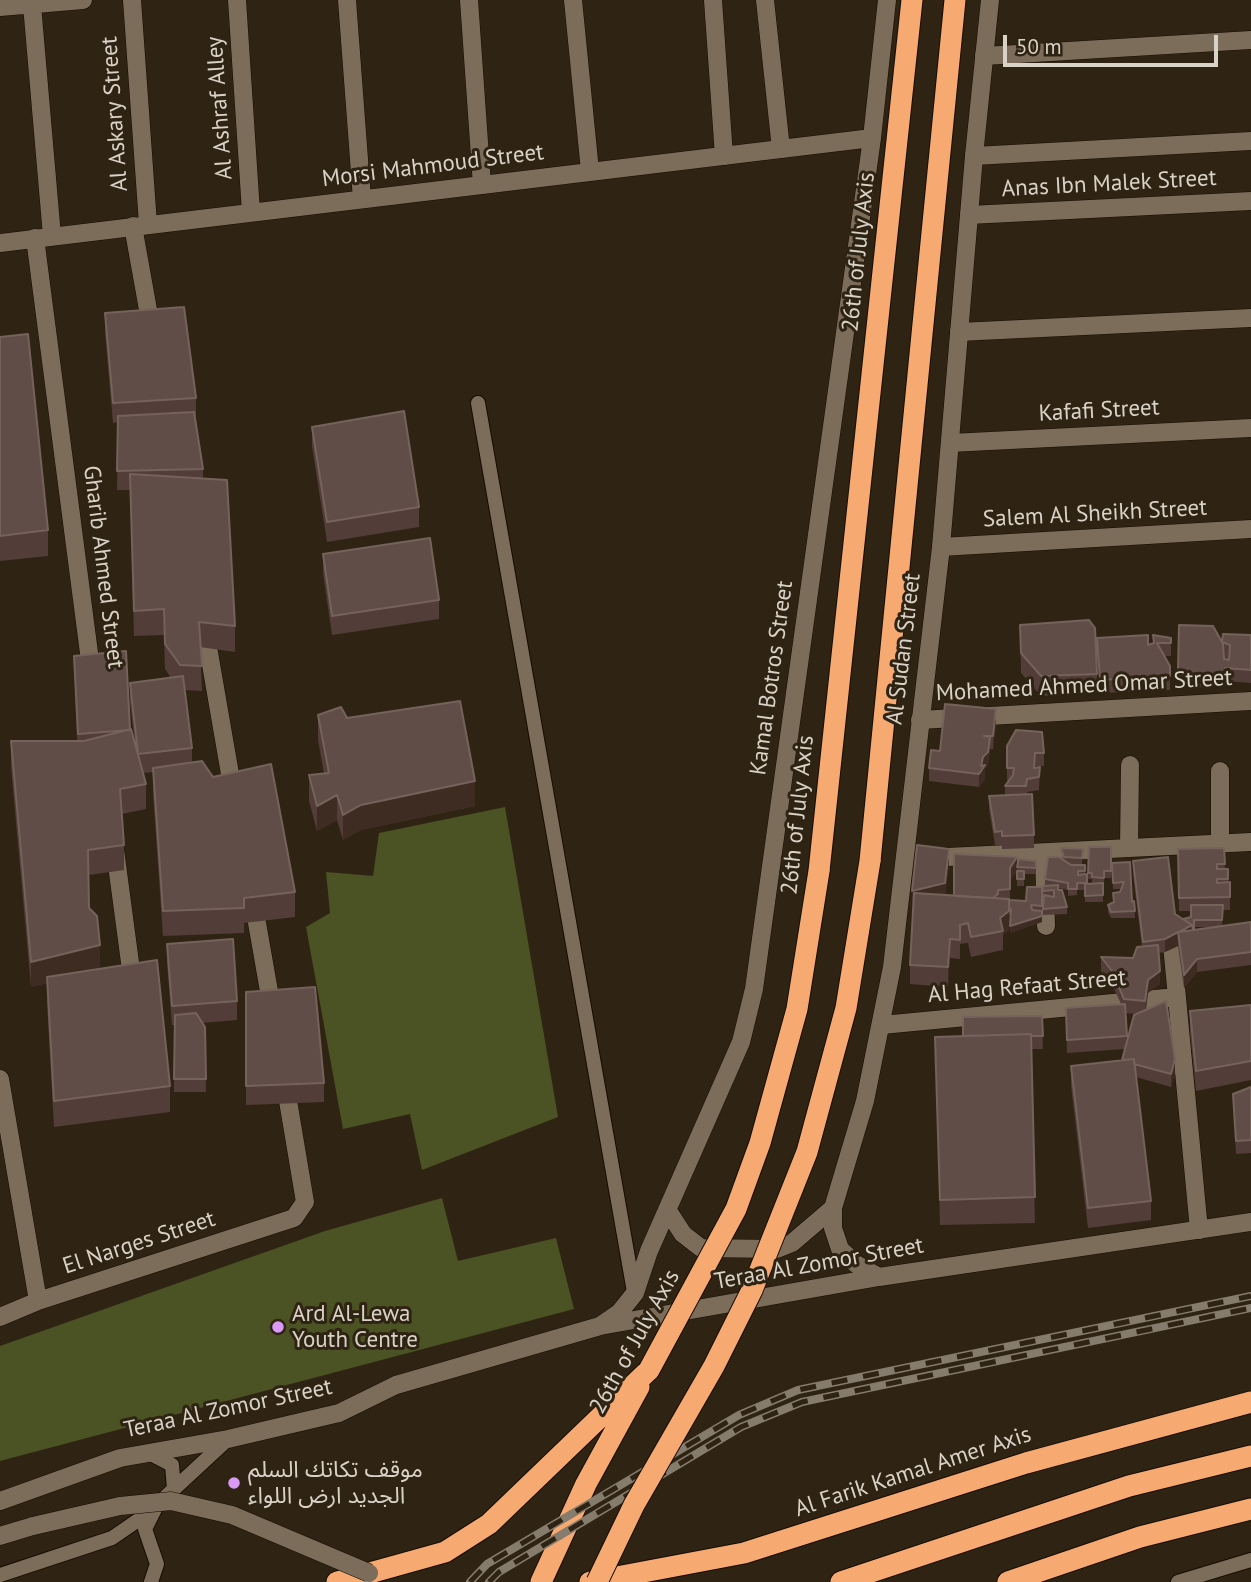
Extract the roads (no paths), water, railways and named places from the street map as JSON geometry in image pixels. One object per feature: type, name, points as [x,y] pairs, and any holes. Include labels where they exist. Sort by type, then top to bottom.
[{"type":"highway","name":"26th of July Axis","points":[[541,1582],[586,1484],[736,1209],[760,1143],[797,1009],[819,870],[912,0]]},
{"type":"highway","points":[[597,1582],[634,1505],[713,1366],[752,1290],[807,1152],[846,1008],[870,861],[954,0]]},
{"type":"highway","points":[[338,1582],[444,1552],[489,1524],[516,1502],[649,1370]]},
{"type":"highway","name":"Al Farik Kamal Amer Axis","points":[[590,1582],[744,1553],[1039,1459],[1251,1402]]},
{"type":"highway","points":[[841,1582],[1129,1486],[1251,1456]]},
{"type":"highway","points":[[1008,1582],[1140,1537],[1251,1509]]},
{"type":"street","points":[[0,7],[83,0]]},
{"type":"street","name":"Al Askary Street","points":[[132,0],[140,225],[155,348]]},
{"type":"street","name":"Al Ashraf Alley","points":[[237,0],[251,212]]},
{"type":"street","points":[[347,0],[362,199]]},
{"type":"street","points":[[469,0],[482,185]]},
{"type":"street","points":[[573,0],[590,172]]},
{"type":"street","points":[[713,0],[724,156]]},
{"type":"street","points":[[765,0],[781,149]]},
{"type":"street","name":"Kamal Botros Street","points":[[600,1326],[619,1313],[635,1293],[741,1042],[754,989],[872,138],[887,0]]},
{"type":"street","name":"Al Sudan Street","points":[[879,1277],[856,1264],[840,1249],[834,1228],[833,1208],[865,1101],[892,967],[902,861],[941,547],[990,0]]},
{"type":"street","name":"Gharib Ahmed Street","points":[[32,5],[43,237],[95,695]]},
{"type":"street","points":[[984,56],[1251,40]]},
{"type":"street","name":"Morsi Mahmoud Street","points":[[0,243],[872,138]]},
{"type":"street","points":[[974,156],[1251,141]]},
{"type":"street","name":"Anas Ibn Malek Street","points":[[969,215],[1251,201]]},
{"type":"street","points":[[959,332],[1251,318]]},
{"type":"street","name":"Kafafi Street","points":[[950,443],[1251,428]]},
{"type":"street","name":"Salem Al Sheikh Street","points":[[941,547],[1251,529]]},
{"type":"street","points":[[201,607],[237,811]]},
{"type":"street","name":"Mohamed Ahmed Omar Street","points":[[920,720],[1251,701]]},
{"type":"street","points":[[1129,849],[1130,765]]},
{"type":"street","points":[[1220,771],[1220,844]]},
{"type":"street","points":[[113,833],[134,999]]},
{"type":"street","points":[[902,861],[1251,842]]},
{"type":"street","points":[[1044,853],[1046,926]]},
{"type":"street","points":[[249,879],[275,1029]]},
{"type":"street","points":[[1171,945],[1199,1230]]},
{"type":"street","name":"Al Hag Refaat Street","points":[[882,1025],[1176,997]]},
{"type":"street","name":"El Narges Street","points":[[0,1317],[37,1301],[294,1219],[305,1202],[282,1070]]},
{"type":"street","points":[[0,1079],[37,1301]]},
{"type":"street","points":[[668,1211],[683,1234],[701,1248],[777,1249],[792,1243],[833,1208]]},
{"type":"street","name":"Teraa Al Zomor Street","points":[[0,1501],[120,1458],[228,1439],[338,1413],[396,1385],[600,1326],[879,1277],[1251,1222]]},
{"type":"street","points":[[0,1536],[86,1513],[171,1501],[232,1515],[369,1573]]},
{"type":"lane","points":[[478,403],[635,1293]]},
{"type":"lane","points":[[0,1575],[106,1541],[159,1502],[228,1439]]},
{"type":"lane","points":[[149,1453],[172,1465],[174,1489]]},
{"type":"lane","points":[[151,1582],[157,1564],[145,1529],[159,1502]]},
{"type":"lane","points":[[1178,1582],[1251,1560]]},
{"type":"railway","points":[[470,1582],[487,1564],[739,1415],[798,1390],[1251,1296]]},
{"type":"railway","points":[[489,1582],[499,1572],[741,1427],[802,1402],[1251,1308]]},
{"type":"place","name":"Ard Al-Lewa Youth Centre","points":[[278,1327]]},
{"type":"place","name":"موقف تكاتك السلم الجديد ارض اللواء","points":[[234,1483]]}]
